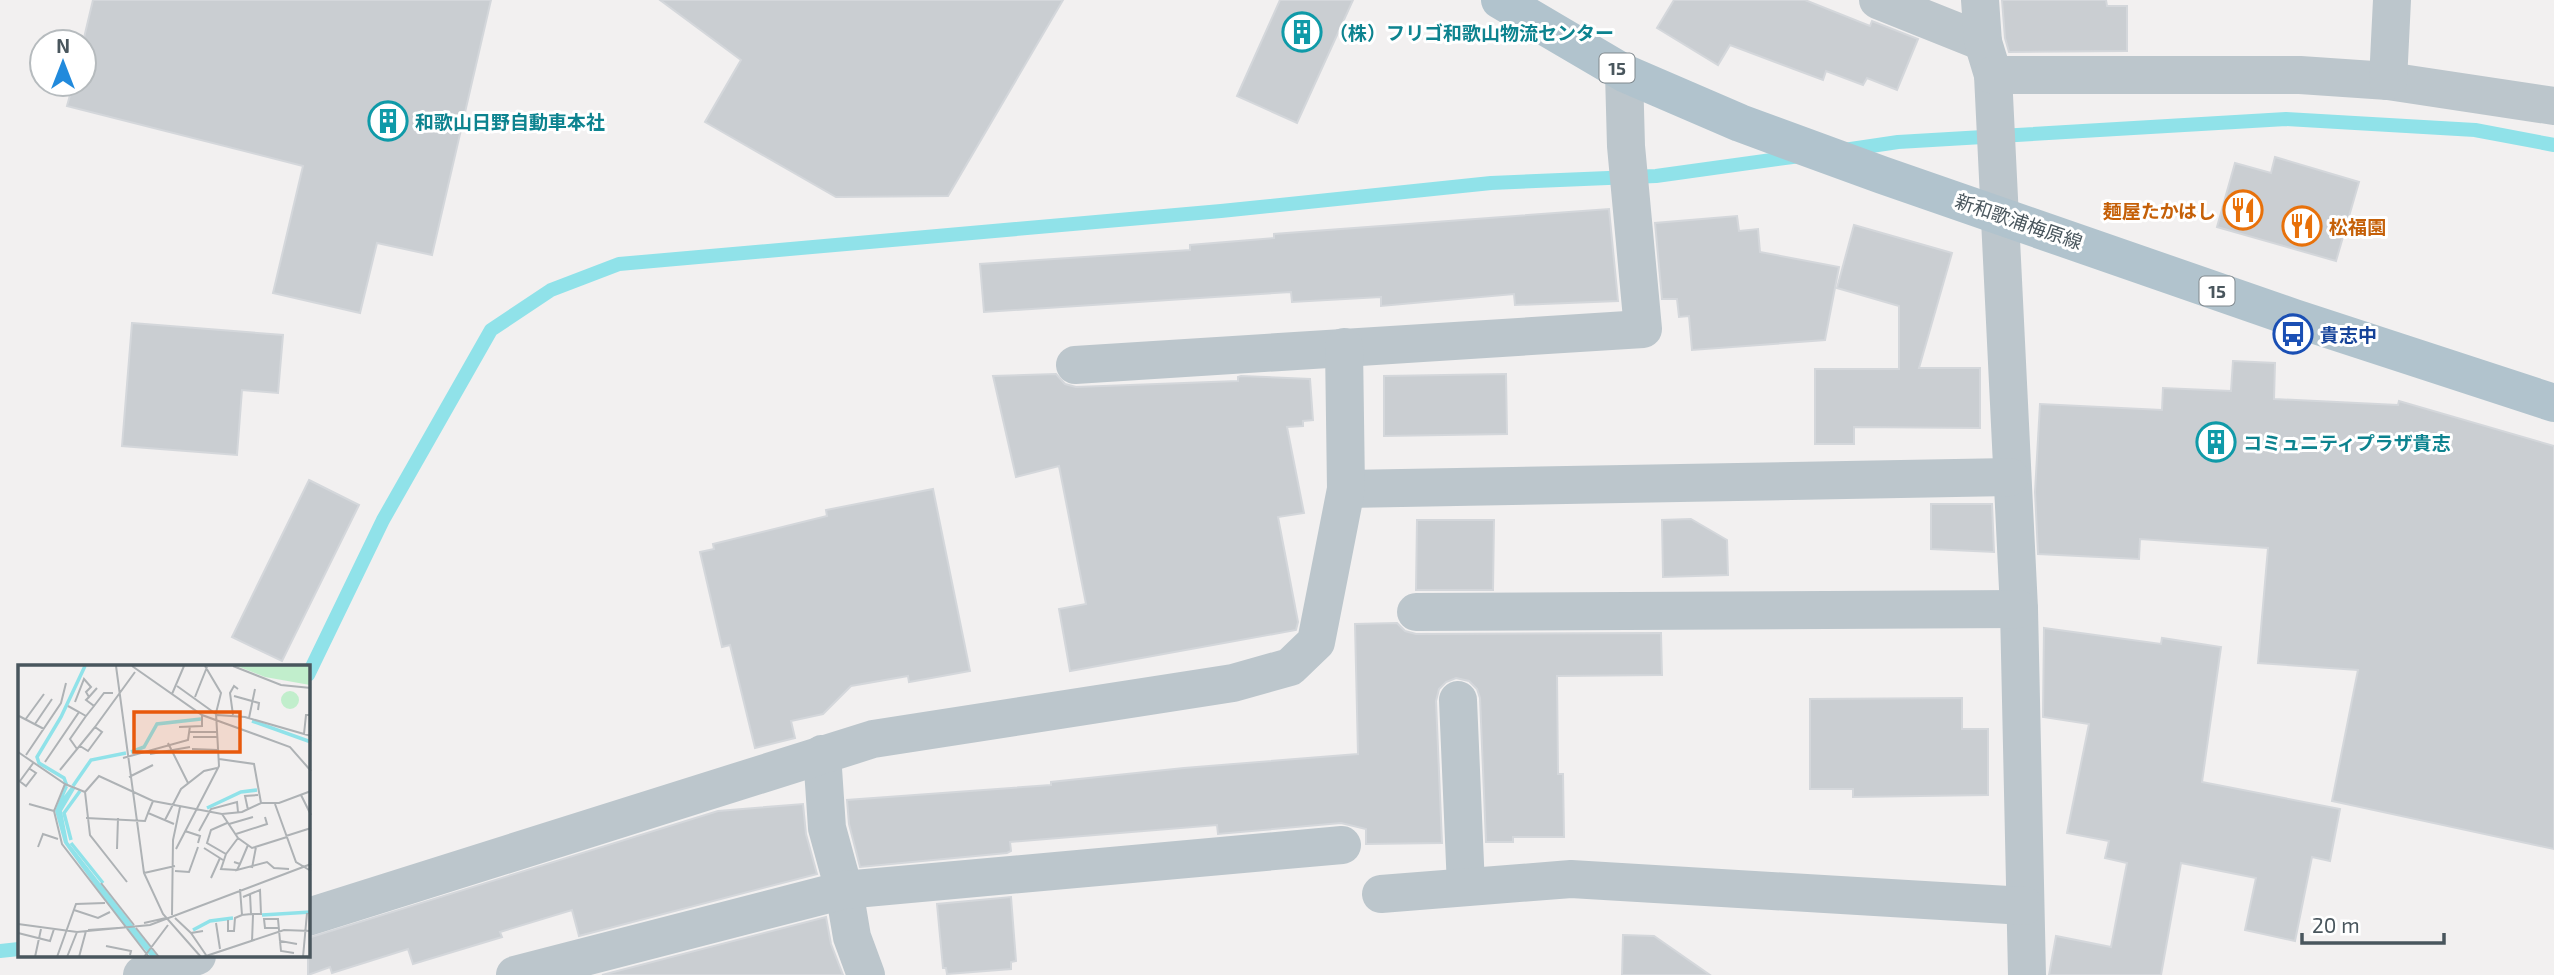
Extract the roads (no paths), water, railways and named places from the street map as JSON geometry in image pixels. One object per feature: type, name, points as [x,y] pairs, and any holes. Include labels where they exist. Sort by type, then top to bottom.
[{"type":"main road","name":"新和歌浦梅原線","points":[[1500,0],[1624,73],[1740,123],[2294,318],[2554,403]]},
{"type":"street","points":[[1878,0],[1988,59],[2388,81],[2554,106]]},
{"type":"street","points":[[1980,0],[1995,133],[2010,477],[2019,609],[2027,975]]},
{"type":"street","points":[[2388,81],[2392,0]]},
{"type":"street","points":[[1076,365],[1643,330],[1626,146],[1624,73]]},
{"type":"street","points":[[310,916],[873,739],[1233,683],[1290,667],[1317,642],[1346,489],[1344,347]]},
{"type":"street","points":[[1346,489],[2010,477]]},
{"type":"street","points":[[1416,612],[2019,609]]},
{"type":"street","points":[[1458,699],[1466,887]]},
{"type":"street","points":[[822,754],[827,828],[844,890],[852,937],[866,975]]},
{"type":"street","points":[[515,975],[844,890],[1342,845]]},
{"type":"street","points":[[1381,894],[1571,879],[2025,906]]},
{"type":"street","points":[[142,975],[191,958]]},
{"type":"waterway","points":[[1844,150],[1898,142],[2286,119],[2475,130],[2554,145]]},
{"type":"waterway","points":[[310,671],[383,520],[491,330],[551,290],[619,264],[1221,211],[1491,183],[1656,176],[1800,156]]},
{"type":"waterway","points":[[0,951],[18,949]]},
{"type":"place","name":"（株）フリゴ和歌山物流センター","points":[[1302,32]]},
{"type":"place","name":"和歌山日野自動車本社","points":[[388,121]]},
{"type":"place","name":"麺屋たかはし","points":[[2243,210]]},
{"type":"place","name":"松福園","points":[[2302,226]]},
{"type":"place","name":"貴志中","points":[[2293,334]]},
{"type":"place","name":"コミュニティプラザ貴志","points":[[2216,442]]}]
